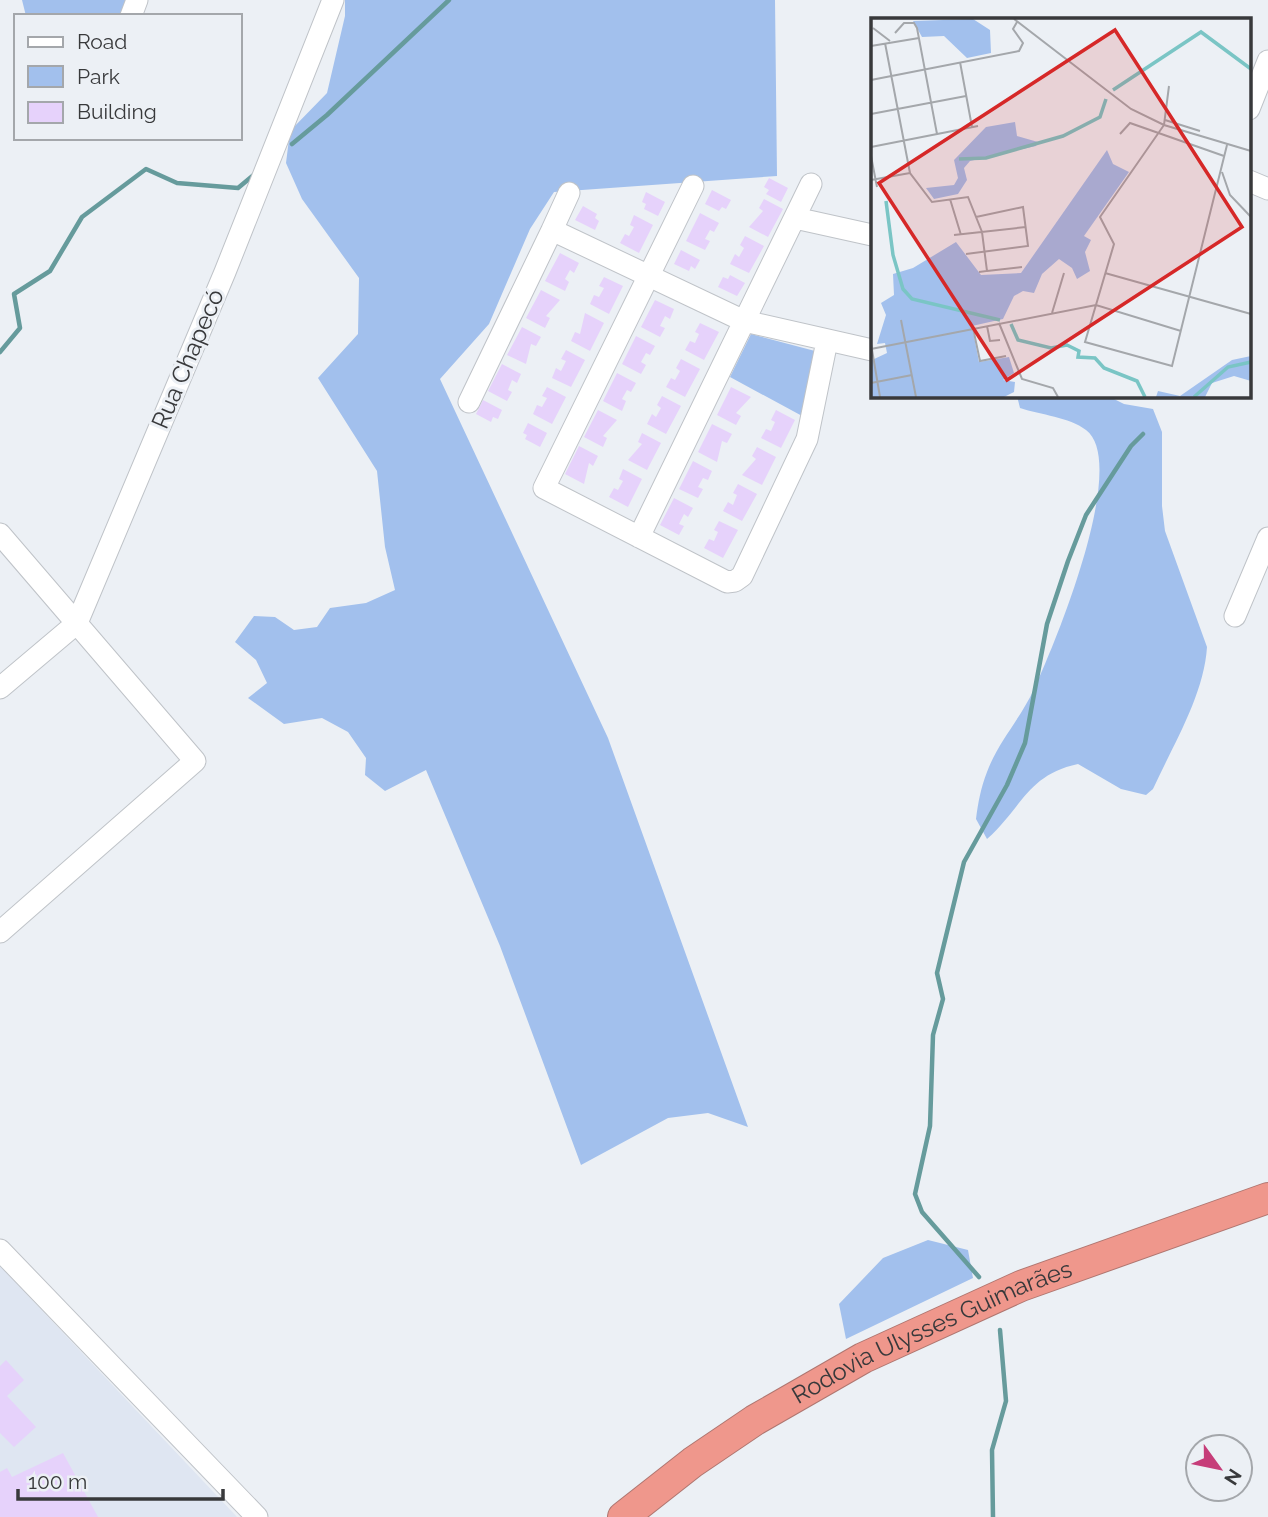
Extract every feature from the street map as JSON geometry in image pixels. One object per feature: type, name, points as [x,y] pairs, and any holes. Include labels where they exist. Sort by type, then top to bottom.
[{"type":"highway","name":"Rodovia Ulysses Guimarães","points":[[623,1517],[693,1462],[755,1420],[863,1358],[1021,1286],[1268,1198]]},
{"type":"street","name":"Rua Chapecó","points":[[0,688],[77,623],[225,272],[333,0]]},
{"type":"street","points":[[1250,106],[1268,61]]},
{"type":"street","points":[[1250,181],[1268,189]]},
{"type":"street","points":[[639,537],[811,184]]},
{"type":"street","points":[[693,186],[544,488],[727,582],[735,581],[742,576],[807,439],[827,341]]},
{"type":"street","points":[[469,402],[569,193]]},
{"type":"street","points":[[795,218],[871,235]]},
{"type":"street","points":[[552,230],[744,321],[871,350]]},
{"type":"street","points":[[0,534],[195,761],[0,932]]},
{"type":"street","points":[[1235,616],[1259,589],[1268,538]]},
{"type":"street","points":[[0,1250],[257,1517]]},
{"type":"shaded area","points":[[0,1266],[237,1517],[0,1517]]},
{"type":"green space","points":[[22,0],[133,0],[127,14],[26,14]]},
{"type":"green space","points":[[345,0],[775,0],[777,176],[554,192],[530,229],[489,324],[440,379],[608,738],[748,1127],[708,1113],[668,1118],[581,1165],[500,946],[426,770],[385,791],[365,775],[366,758],[348,732],[322,718],[284,724],[248,698],[267,683],[256,660],[235,642],[254,616],[275,617],[294,630],[317,627],[330,608],[366,603],[395,590],[385,547],[377,471],[318,378],[358,334],[359,278],[302,199],[286,163],[290,131],[327,93],[345,16]]},
{"type":"green space","points":[[751,334],[815,351],[804,417],[730,377]]},
{"type":"green space","points":[[1017,397],[1110,397],[1124,404],[1153,409],[1162,432],[1162,506],[1165,531],[1207,647],[1205,665],[1194,701],[1153,789],[1146,795],[1121,789],[1078,764],[1061,769],[1036,784],[987,839],[976,819],[983,783],[997,750],[1029,700],[1057,635],[1084,556],[1099,478],[1097,449],[1086,430],[1063,419],[1020,408]]},
{"type":"green space","points":[[928,1240],[968,1250],[973,1278],[846,1339],[839,1304],[883,1258]]},
{"type":"building","points":[[769,178],[788,188],[781,202],[766,194],[769,190],[764,187]]},
{"type":"building","points":[[712,190],[731,200],[726,209],[722,207],[719,211],[705,204]]},
{"type":"building","points":[[646,192],[665,202],[658,216],[644,209],[646,204],[642,202]]},
{"type":"building","points":[[764,199],[783,209],[768,237],[749,227],[763,211],[759,208]]},
{"type":"building","points":[[583,206],[597,214],[595,218],[599,221],[595,230],[575,220]]},
{"type":"building","points":[[700,213],[719,223],[714,232],[710,230],[705,239],[710,241],[705,250],[686,241]]},
{"type":"building","points":[[634,215],[653,225],[639,253],[620,243],[625,234],[629,236],[634,227],[630,225]]},
{"type":"building","points":[[745,236],[764,246],[749,273],[730,264],[735,254],[739,257],[744,248],[740,245]]},
{"type":"building","points":[[681,250],[700,260],[695,269],[691,266],[689,271],[674,264]]},
{"type":"building","points":[[560,253],[579,263],[574,273],[570,270],[565,279],[569,282],[565,291],[545,281]]},
{"type":"building","points":[[730,275],[745,283],[737,296],[718,287],[723,277],[728,279]]},
{"type":"building","points":[[604,277],[623,286],[609,314],[590,304],[594,295],[599,297],[604,288],[599,286]]},
{"type":"building","points":[[541,290],[560,300],[546,316],[550,318],[545,328],[526,318]]},
{"type":"building","points":[[655,300],[674,309],[670,319],[665,316],[660,326],[665,328],[660,337],[641,327]]},
{"type":"building","points":[[585,313],[604,323],[590,351],[571,341],[575,332],[580,334]]},
{"type":"building","points":[[700,323],[719,332],[704,360],[685,350],[690,341],[695,343],[699,334],[695,332]]},
{"type":"building","points":[[522,327],[541,337],[536,346],[531,344],[526,364],[507,355]]},
{"type":"building","points":[[636,336],[655,346],[650,355],[646,353],[641,362],[646,365],[641,374],[622,364]]},
{"type":"building","points":[[566,350],[585,360],[571,387],[552,378],[556,368],[561,371],[566,361],[561,359]]},
{"type":"building","points":[[681,359],[700,369],[685,397],[666,387],[671,378],[675,380],[680,371],[676,368]]},
{"type":"building","points":[[502,364],[521,374],[517,383],[512,380],[508,390],[512,392],[507,401],[488,391]]},
{"type":"building","points":[[617,373],[636,383],[631,392],[627,390],[622,399],[626,401],[622,411],[603,401]]},
{"type":"building","points":[[547,387],[566,397],[552,424],[533,414],[537,405],[542,407],[547,398],[542,396]]},
{"type":"building","points":[[731,387],[751,397],[736,413],[741,416],[736,425],[717,415]]},
{"type":"building","points":[[662,396],[681,406],[666,434],[647,424],[652,414],[656,417],[661,408],[657,405]]},
{"type":"building","points":[[483,400],[502,410],[498,419],[493,417],[491,422],[476,414]]},
{"type":"building","points":[[598,410],[617,420],[603,436],[607,438],[603,447],[584,437]]},
{"type":"building","points":[[776,410],[795,420],[781,448],[761,438],[766,429],[771,431],[775,422],[771,420]]},
{"type":"building","points":[[528,423],[547,433],[540,447],[525,439],[527,435],[523,433]]},
{"type":"building","points":[[712,424],[732,434],[727,443],[722,441],[717,462],[698,452]]},
{"type":"building","points":[[642,433],[661,443],[647,470],[628,460],[642,444],[638,442]]},
{"type":"building","points":[[579,446],[598,456],[593,466],[589,463],[584,484],[565,474]]},
{"type":"building","points":[[757,447],[776,457],[762,485],[742,475],[756,459],[752,456]]},
{"type":"building","points":[[693,461],[712,471],[708,480],[703,478],[698,487],[703,489],[698,498],[679,489]]},
{"type":"building","points":[[623,469],[642,479],[628,507],[609,497],[614,488],[618,490],[623,481],[619,479]]},
{"type":"building","points":[[738,484],[757,494],[742,521],[723,511],[728,502],[733,505],[737,495],[733,493]]},
{"type":"building","points":[[674,498],[693,508],[688,517],[684,514],[679,524],[684,526],[679,535],[660,525]]},
{"type":"building","points":[[719,521],[738,530],[723,558],[704,548],[709,539],[714,541],[718,532],[714,530]]},
{"type":"building","points":[[6,1360],[24,1380],[7,1396],[36,1427],[14,1447],[0,1433],[0,1366]]},
{"type":"building","points":[[63,1453],[98,1517],[0,1517],[0,1472],[7,1468],[12,1477]]},
{"type":"waterway","points":[[292,144],[327,115],[449,0]]},
{"type":"waterway","points":[[0,352],[20,328],[14,294],[50,271],[82,217],[146,169],[177,183],[238,188],[256,173]]},
{"type":"waterway","points":[[979,1277],[922,1212],[915,1194],[930,1126],[933,1035],[943,999],[937,973],[964,862],[1007,785],[1025,743],[1047,624],[1068,561],[1086,515],[1131,446],[1143,434]]},
{"type":"waterway","points":[[993,1517],[992,1450],[1006,1401],[1000,1330]]}]
